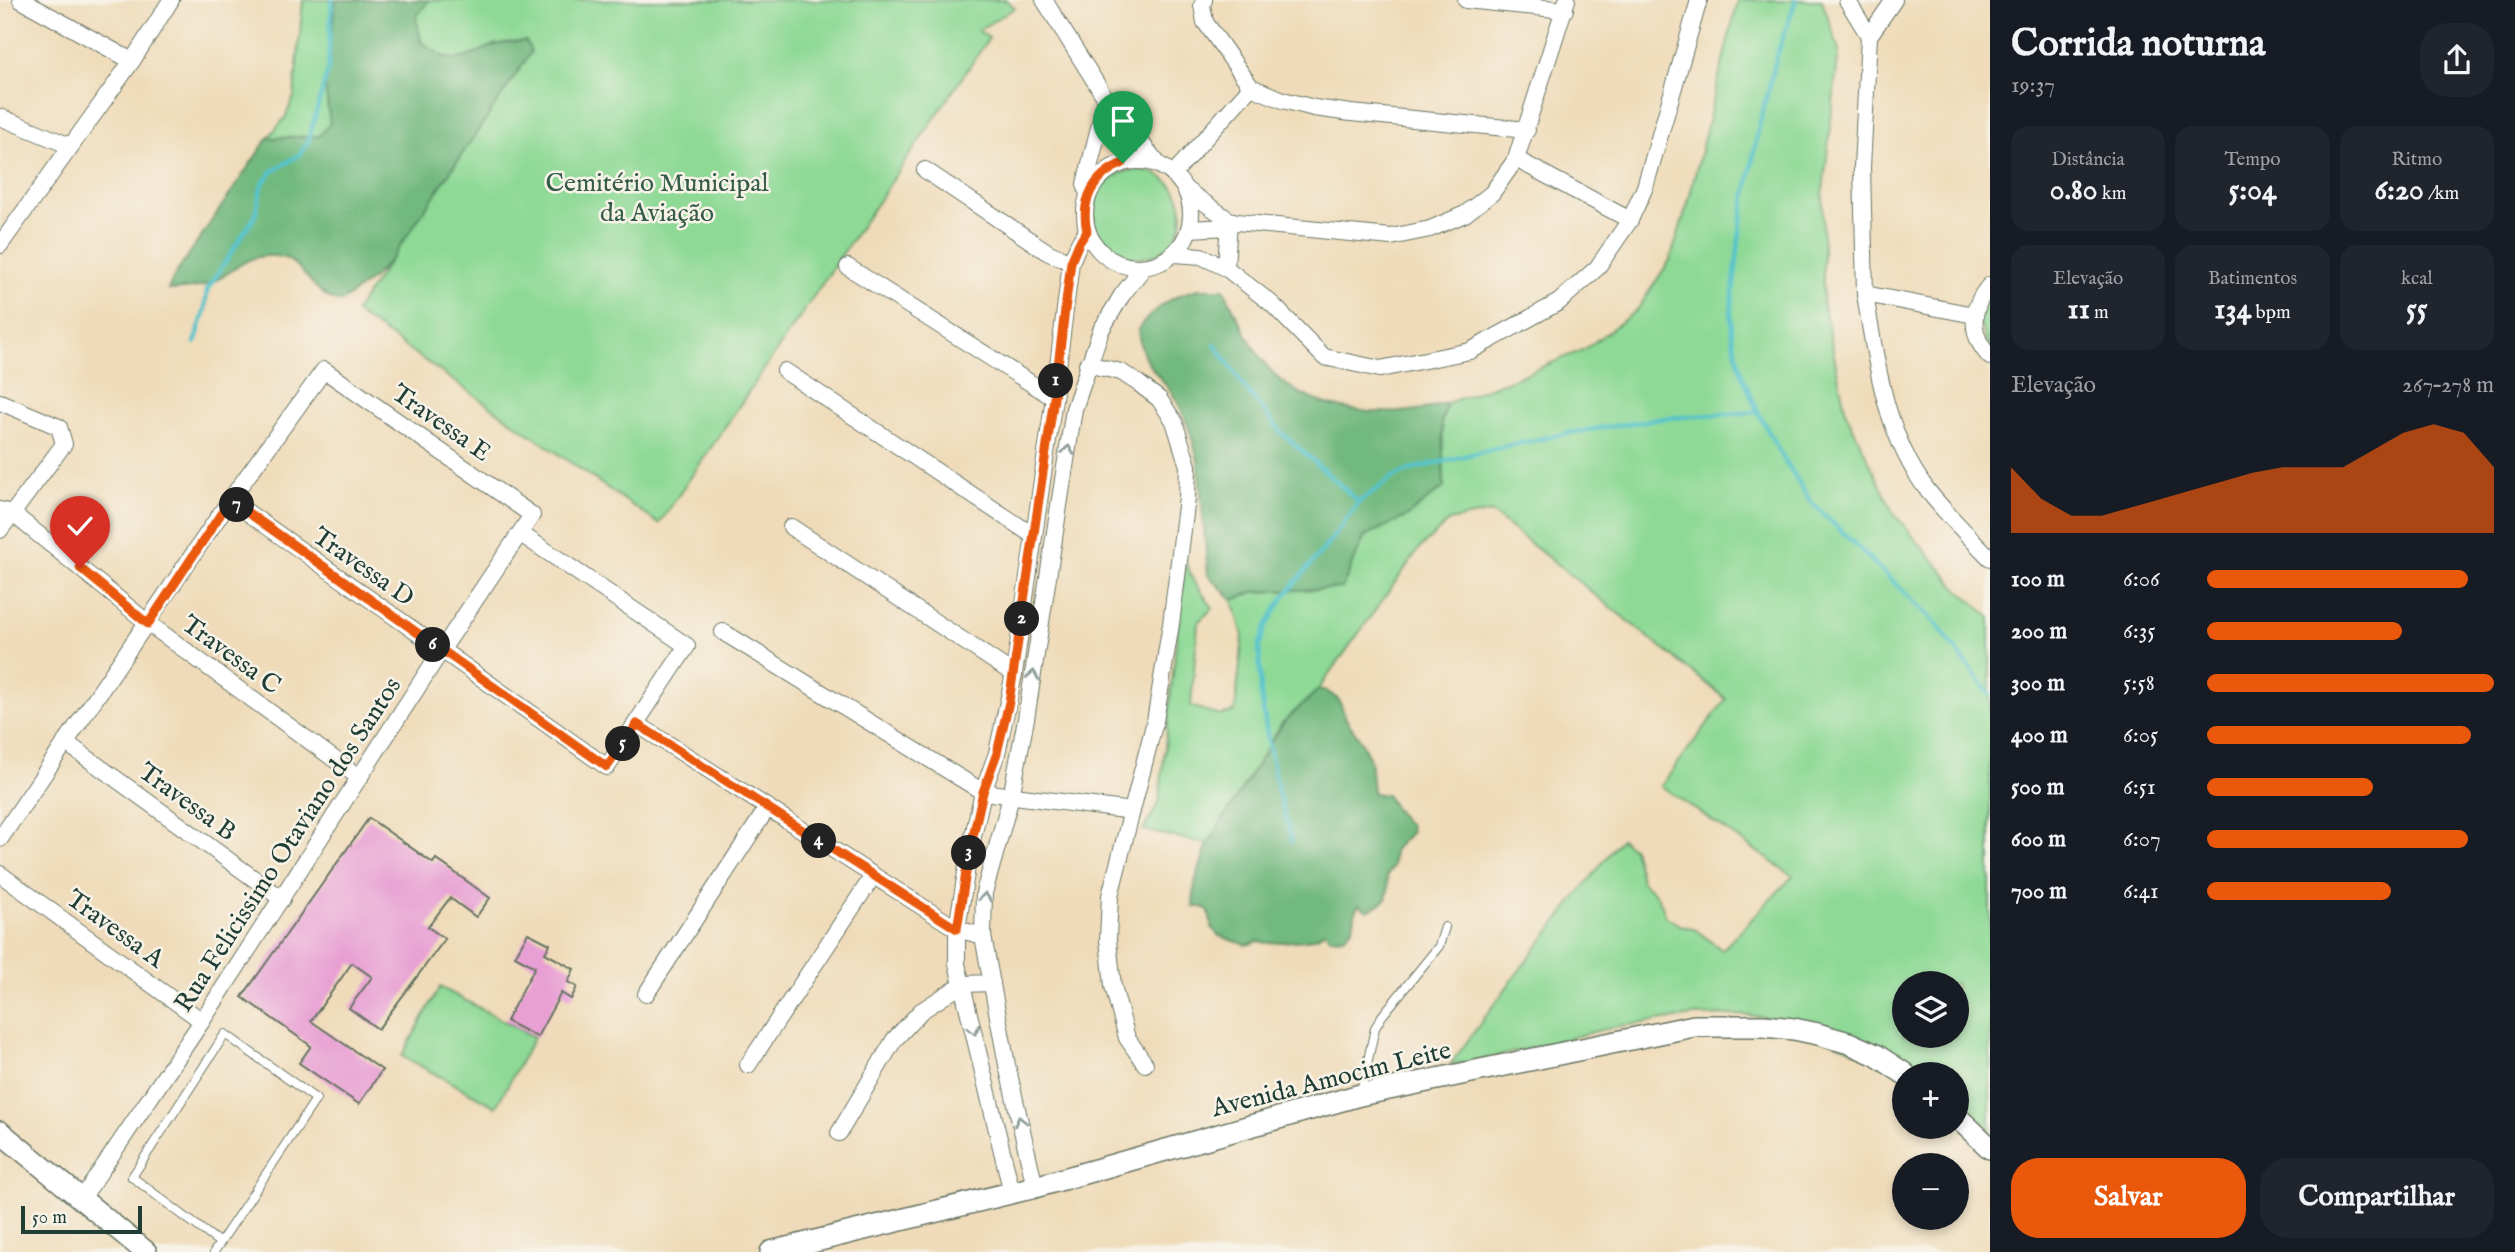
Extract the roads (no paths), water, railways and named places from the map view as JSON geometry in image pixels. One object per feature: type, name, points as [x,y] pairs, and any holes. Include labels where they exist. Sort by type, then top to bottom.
[{"type":"street","points":[[21,0],[132,61]]},
{"type":"street","points":[[0,245],[132,61],[171,0]]},
{"type":"street","points":[[1044,0],[1106,99],[1185,189],[1229,223]]},
{"type":"street","points":[[1204,0],[1202,5],[1205,22],[1251,87],[1283,100],[1314,108],[1527,130]]},
{"type":"street","points":[[1189,229],[1229,223],[1391,237],[1430,229],[1465,214],[1492,193],[1516,159],[1566,5],[1466,0]]},
{"type":"street","points":[[1175,254],[1201,257],[1226,268],[1272,304],[1324,357],[1380,369],[1470,351],[1559,302],[1597,268],[1630,220],[1645,187],[1699,0]]},
{"type":"street","points":[[1847,0],[1869,36]]},
{"type":"street","points":[[1894,0],[1869,36],[1862,167],[1866,294],[1881,384],[1891,421],[1927,490],[1990,558]]},
{"type":"street","points":[[1166,169],[1251,87]]},
{"type":"street","points":[[1088,195],[1085,184],[1106,99]]},
{"type":"street","points":[[0,117],[71,146]]},
{"type":"street","points":[[1516,159],[1630,220]]},
{"type":"street","points":[[1166,169],[1135,161],[1111,168],[1094,184],[1088,195],[1085,219],[1092,242],[1110,260],[1132,267],[1155,265],[1175,254],[1189,229],[1192,212],[1185,189]]},
{"type":"street","points":[[925,170],[1049,253],[1071,262]]},
{"type":"street","points":[[1226,268],[1229,223]]},
{"type":"street","points":[[1012,1193],[957,964],[957,929],[966,867],[983,792],[997,753],[1014,674],[1071,262],[1087,231]]},
{"type":"street","points":[[848,267],[1054,398]]},
{"type":"street","points":[[1035,1187],[1007,1065],[983,936],[984,893],[1011,797],[1074,409],[1087,364],[1101,330],[1122,295],[1144,267]]},
{"type":"street","points":[[1990,285],[1982,293],[1974,314],[1976,337],[1990,358]]},
{"type":"street","points":[[1866,294],[1974,314]]},
{"type":"street","points":[[1087,364],[1121,372],[1158,399],[1174,421],[1188,466],[1187,498],[1171,624],[1155,721],[1110,896],[1108,940],[1113,986],[1127,1038],[1145,1064]]},
{"type":"street","name":"Travessa E","points":[[230,500],[324,370],[532,515]]},
{"type":"street","points":[[785,371],[1034,536]]},
{"type":"street","points":[[0,402],[59,427],[64,444],[6,512],[0,530]]},
{"type":"street","points":[[0,839],[230,500]]},
{"type":"street","name":"Travessa D","points":[[230,500],[607,767],[637,724]]},
{"type":"street","name":"Travessa C","points":[[6,512],[148,624],[360,778]]},
{"type":"street","name":"Rua Felicissimo Otaviano dos Santos","points":[[81,1200],[282,899],[532,515]]},
{"type":"street","points":[[791,527],[1014,674]]},
{"type":"street","points":[[521,534],[687,646],[637,724],[957,929],[983,936]]},
{"type":"street","points":[[723,632],[983,792],[1132,811]]},
{"type":"street","name":"Travessa B","points":[[65,741],[282,899]]},
{"type":"street","points":[[646,994],[768,807]]},
{"type":"street","name":"Travessa A","points":[[0,874],[202,1020]]},
{"type":"street","points":[[748,1065],[873,876]]},
{"type":"street","points":[[839,1133],[894,1041],[921,1011],[963,984],[992,983]]},
{"type":"street","name":"Avenida Amocim Leite","points":[[771,1252],[1035,1187],[1360,1095],[1694,1026],[1794,1029],[1849,1043],[1892,1065]]},
{"type":"street","points":[[1969,1128],[1990,1148]]},
{"type":"street","points":[[0,1132],[146,1252]]},
{"type":"lane","points":[[1360,1095],[1375,1028],[1439,946],[1445,927]]},
{"type":"lane","points":[[214,1252],[316,1100],[225,1034],[132,1178],[220,1243]]},
{"type":"waterway","points":[[195,343],[205,309],[207,290],[255,216],[262,184],[273,171],[299,155],[308,142],[328,69],[332,0]]},
{"type":"waterway","points":[[1796,0],[1778,52],[1758,130],[1741,222],[1731,311],[1732,336],[1742,375],[1779,451],[1811,502],[1936,623],[1990,695]]},
{"type":"waterway","points":[[1215,344],[1248,392],[1281,432],[1359,502]]},
{"type":"waterway","points":[[1292,841],[1268,742],[1261,695],[1259,647],[1266,626],[1283,598],[1359,502],[1393,477],[1413,469],[1501,447],[1665,418],[1758,412]]},
{"type":"park label","name":"Cemitério Municipal da Aviação","points":[[657,197]]}]
